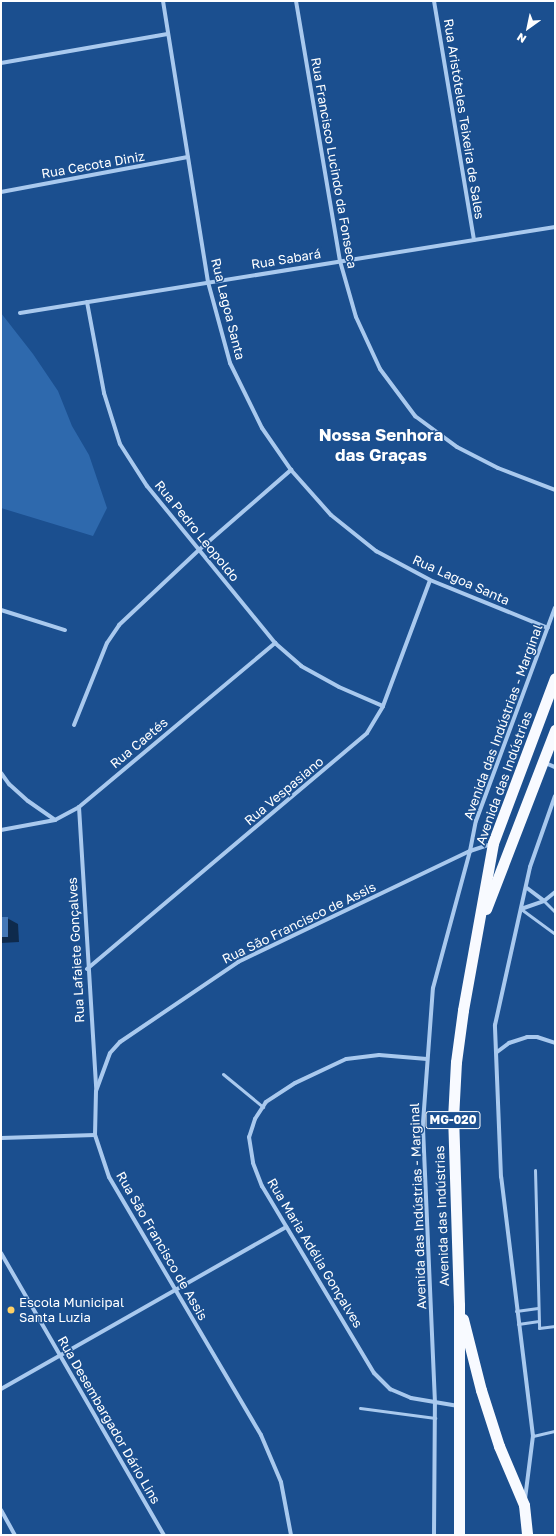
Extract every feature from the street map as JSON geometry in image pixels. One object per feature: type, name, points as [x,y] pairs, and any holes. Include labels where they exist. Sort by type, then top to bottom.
[{"type":"highway","name":"Avenida das Indústrias","points":[[460,1535],[458,1406],[460,1305],[453,1119],[463,1010],[493,843],[555,678]]},
{"type":"highway","name":"Avenida das Indústrias","points":[[476,935],[555,730]]},
{"type":"highway","name":"Avenida das Indústrias","points":[[460,1305],[481,1390],[499,1446],[524,1505],[527,1535]]},
{"type":"street","name":"Rua Lagoa Santa","points":[[164,1],[208,282],[230,364],[262,428],[291,470],[331,515],[376,551],[430,580],[548,628]]},
{"type":"street","name":"Rua Francisco Lucindo da Fonseca","points":[[296,1],[340,261],[356,317],[380,369],[415,416],[457,447],[498,468],[555,490]]},
{"type":"street","name":"Rua Aristóteles Teixeira de Sales","points":[[434,1],[474,240]]},
{"type":"street","points":[[1,63],[168,34]]},
{"type":"street","name":"Rua Cecota Diniz","points":[[1,192],[188,157]]},
{"type":"street","name":"Rua Sabará","points":[[20,313],[555,227]]},
{"type":"street","name":"Rua Pedro Leopoldo","points":[[87,302],[104,393],[120,444],[147,486],[200,548],[275,643],[301,666],[339,687],[383,706]]},
{"type":"street","points":[[74,725],[107,644],[119,625],[200,548],[291,470]]},
{"type":"street","name":"Rua Vespasiano","points":[[87,969],[367,733],[383,706],[430,580]]},
{"type":"street","name":"Avenida das Indústrias - Marginal","points":[[434,1535],[435,1403],[423,1123],[426,1059],[433,988],[470,851],[476,821],[555,608]]},
{"type":"street","points":[[1,610],[65,630]]},
{"type":"street","name":"Rua Caetés","points":[[1,830],[55,820],[79,807],[275,643]]},
{"type":"street","points":[[543,762],[555,767]]},
{"type":"street","points":[[1,773],[9,784],[28,801],[55,820]]},
{"type":"street","points":[[524,1505],[533,1436],[516,1311],[501,1177],[495,1025],[527,888],[530,867],[555,796]]},
{"type":"street","name":"Rua Lafaiete Gonçalves","points":[[79,807],[87,969],[96,1091]]},
{"type":"street","name":"Rua São Francisco de Assis","points":[[291,1535],[280,1482],[261,1435],[109,1178],[95,1135],[96,1091],[110,1053],[120,1042],[238,962],[470,851],[493,843]]},
{"type":"street","points":[[527,888],[544,901]]},
{"type":"street","points":[[521,909],[544,901],[555,892]]},
{"type":"street","points":[[497,1052],[509,1043],[527,1037],[537,1037],[555,1043]]},
{"type":"street","name":"Rua Maria Adélia Gonçalves","points":[[426,1059],[379,1056],[346,1058],[295,1084],[266,1102],[254,1119],[249,1136],[253,1164],[262,1186],[374,1373],[390,1389],[411,1398],[458,1406]]},
{"type":"street","points":[[1,1138],[95,1135]]},
{"type":"street","points":[[1,1389],[286,1226]]},
{"type":"street","name":"Rua Desembargador Dário Lins","points":[[1,1253],[59,1356],[164,1535]]},
{"type":"street","points":[[1,1510],[15,1535]]},
{"type":"lane","points":[[544,901],[555,912]]},
{"type":"lane","points":[[521,909],[555,934]]},
{"type":"lane","points":[[223,1074],[263,1107]]},
{"type":"lane","points":[[535,1170],[538,1321],[539,1328],[555,1326]]},
{"type":"lane","points":[[516,1311],[538,1308]]},
{"type":"lane","points":[[518,1324],[538,1321]]},
{"type":"lane","points":[[360,1408],[435,1418]]},
{"type":"lane","points":[[533,1436],[555,1431]]},
{"type":"shaded area","points":[[1,313],[33,354],[58,391],[72,426],[89,455],[107,508],[93,536],[1,508]]},
{"type":"building","points":[[1,917],[8,917],[8,937],[1,937]]},
{"type":"place","name":"Escola Municipal Santa Luzia","points":[[11,1310]]},
{"type":"district","name":"Nossa Senhora das Graças","points":[[381,445]]}]
